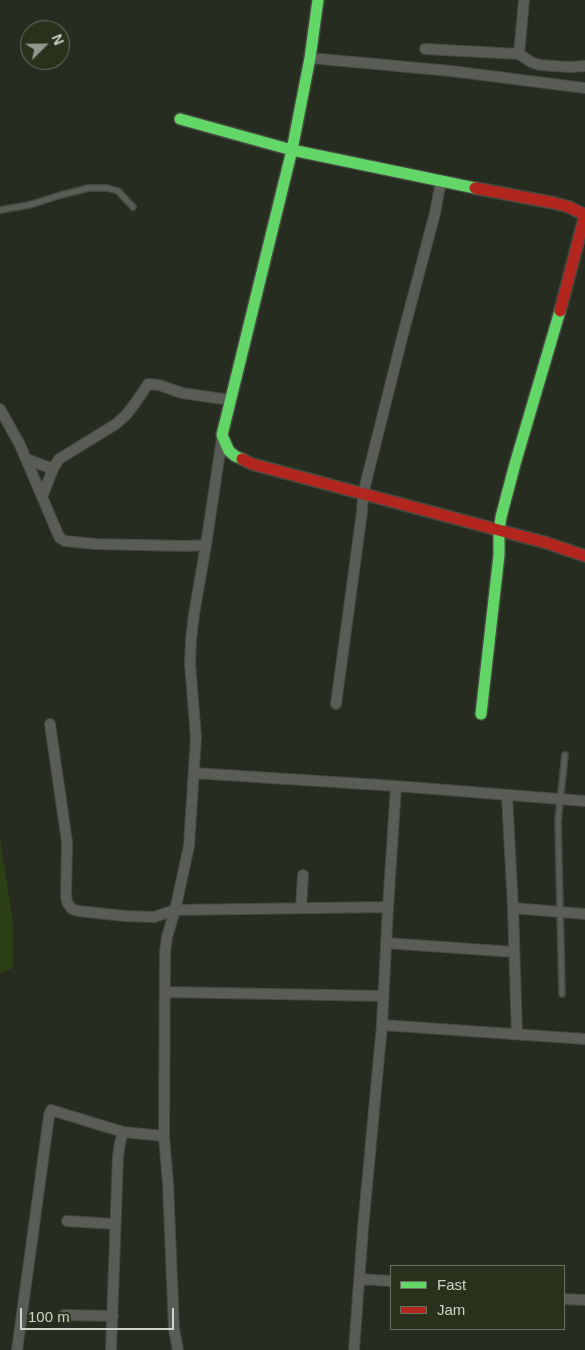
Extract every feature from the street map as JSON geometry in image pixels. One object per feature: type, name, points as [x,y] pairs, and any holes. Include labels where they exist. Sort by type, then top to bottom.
[{"type":"street","points":[[178,1350],[174,1329],[168,1184],[164,1136],[165,952],[189,846],[196,737],[190,664],[191,640],[222,435],[292,150],[310,58],[318,0]]},
{"type":"street","points":[[520,54],[524,0]]},
{"type":"street","points":[[425,49],[520,54],[540,66],[585,66]]},
{"type":"street","points":[[310,58],[585,88]]},
{"type":"street","points":[[180,119],[292,150],[554,203],[569,207],[585,215],[556,327],[505,501],[499,531],[499,555],[481,714]]},
{"type":"street","points":[[336,704],[363,494],[436,213],[441,181]]},
{"type":"street","points":[[42,497],[59,459],[116,424],[126,415],[148,384],[230,400]]},
{"type":"street","points":[[0,409],[20,445],[60,538],[65,541],[95,544],[206,545]]},
{"type":"street","points":[[222,435],[229,451],[244,461],[547,543],[585,556]]},
{"type":"street","points":[[26,459],[53,470]]},
{"type":"street","points":[[50,724],[67,842],[66,897],[72,909],[125,916],[154,917],[175,910],[388,907]]},
{"type":"street","points":[[194,774],[396,786],[585,801]]},
{"type":"street","points":[[354,1350],[363,1228],[382,1025],[396,786]]},
{"type":"street","points":[[507,795],[517,1034]]},
{"type":"street","points":[[301,908],[303,875]]},
{"type":"street","points":[[513,908],[585,914]]},
{"type":"street","points":[[386,943],[514,952]]},
{"type":"street","points":[[165,992],[383,996]]},
{"type":"street","points":[[382,1025],[585,1039]]},
{"type":"street","points":[[17,1350],[51,1110],[123,1132],[164,1136]]},
{"type":"street","points":[[111,1350],[118,1156],[123,1132]]},
{"type":"street","points":[[67,1222],[116,1224]]},
{"type":"street","points":[[360,1279],[390,1281]]},
{"type":"street","points":[[565,1299],[585,1300]]},
{"type":"street","points":[[64,1315],[113,1316]]},
{"type":"lane","points":[[0,210],[29,205],[89,188],[107,188],[118,191],[133,207]]},
{"type":"lane","points":[[562,994],[558,821],[566,755]]},
{"type":"green space","points":[[0,837],[13,924],[13,968],[0,973]]},
{"type":"traffic: fast","points":[[242,459],[229,451],[222,435],[292,150],[310,58],[318,0]]},
{"type":"traffic: fast","points":[[180,119],[292,150],[475,188]]},
{"type":"traffic: fast","points":[[481,714],[499,555],[501,517],[560,311]]},
{"type":"traffic: jam","points":[[475,188],[554,203],[569,207],[585,215],[560,311]]},
{"type":"traffic: jam","points":[[242,459],[252,464],[547,543],[585,556]]}]
